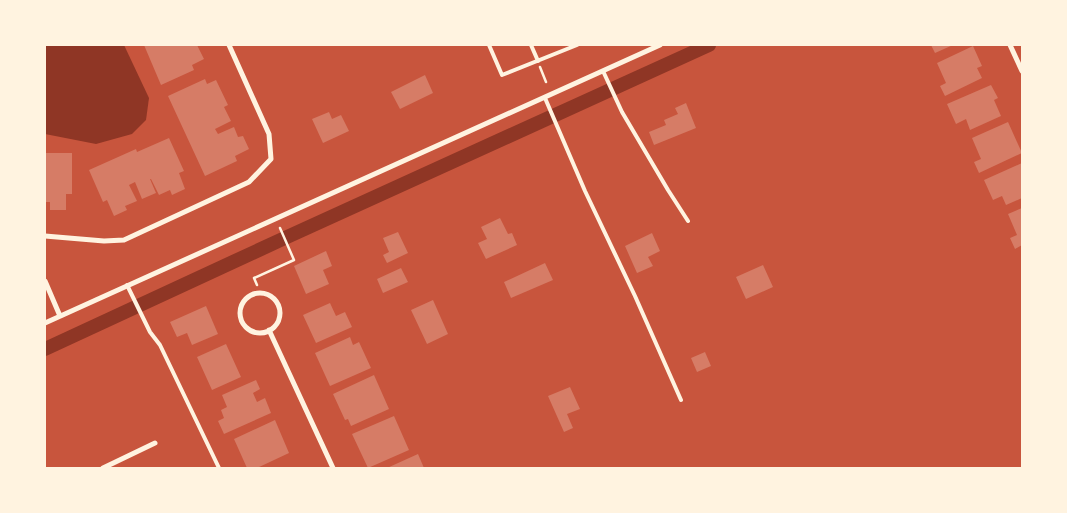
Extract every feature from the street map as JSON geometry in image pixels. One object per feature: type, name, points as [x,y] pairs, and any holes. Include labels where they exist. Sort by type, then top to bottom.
[{"type":"street","points":[[45,236],[104,241],[124,240],[249,182],[271,159],[269,134],[229,45]]},
{"type":"street","points":[[45,323],[660,45]]},
{"type":"street","points":[[1010,45],[1022,71]]},
{"type":"street","points":[[45,280],[60,316]]},
{"type":"street","points":[[261,293],[267,294],[277,302],[280,315],[274,327],[269,330],[256,332],[250,330],[242,320],[241,307],[249,297],[261,293]]},
{"type":"street","points":[[269,330],[333,468]]},
{"type":"street","points":[[102,468],[155,443]]},
{"type":"lane","points":[[489,45],[502,75],[577,45]]},
{"type":"lane","points":[[531,45],[538,61]]},
{"type":"lane","points":[[603,71],[619,105],[688,221]]},
{"type":"lane","points":[[545,98],[585,191],[635,296],[681,400]]},
{"type":"lane","points":[[127,285],[150,332],[160,345],[219,468]]},
{"type":"path","points":[[538,61],[546,82]]},
{"type":"path","points":[[256,285],[254,278],[294,260],[280,228]]},
{"type":"shaded area","points":[[45,45],[124,45],[149,98],[146,120],[132,134],[96,144],[45,134]]},
{"type":"building","points":[[144,45],[197,45],[204,59],[192,65],[194,70],[161,85]]},
{"type":"building","points":[[931,45],[953,45],[935,53]]},
{"type":"building","points":[[973,46],[982,66],[977,68],[982,78],[945,96],[940,86],[946,83],[937,63]]},
{"type":"building","points":[[425,75],[433,93],[400,109],[391,92]]},
{"type":"building","points":[[205,79],[207,84],[216,80],[228,105],[224,107],[231,121],[215,129],[218,134],[234,127],[238,137],[243,136],[249,149],[235,156],[237,161],[205,176],[168,96]]},
{"type":"building","points":[[991,85],[998,98],[994,100],[1001,116],[970,130],[966,119],[956,124],[947,104]]},
{"type":"building","points":[[686,103],[696,128],[654,145],[649,132],[666,125],[664,120],[678,114],[675,108]]},
{"type":"building","points":[[329,112],[332,119],[341,115],[349,131],[323,143],[312,119]]},
{"type":"building","points":[[1008,122],[1022,153],[979,173],[974,162],[981,159],[972,138]]},
{"type":"building","points":[[169,138],[184,171],[179,173],[185,189],[172,195],[170,190],[159,195],[150,179],[156,193],[142,199],[135,182],[129,185],[137,201],[125,206],[127,210],[114,216],[107,200],[103,202],[89,170],[136,149],[137,152]]},
{"type":"building","points":[[45,153],[72,153],[72,194],[66,194],[66,210],[50,210],[50,202],[45,202]]},
{"type":"building","points":[[1022,163],[1022,198],[1006,205],[1002,196],[993,200],[984,180]]},
{"type":"building","points":[[1022,208],[1022,245],[1015,249],[1010,238],[1017,235],[1008,214]]},
{"type":"building","points":[[500,218],[508,234],[512,233],[517,245],[486,259],[478,243],[487,239],[481,227]]},
{"type":"building","points":[[398,232],[408,253],[387,263],[383,255],[389,252],[383,238]]},
{"type":"building","points":[[652,233],[660,251],[648,257],[653,266],[637,273],[625,246]]},
{"type":"building","points":[[326,251],[332,266],[323,270],[329,284],[306,294],[294,266]]},
{"type":"building","points":[[545,263],[553,280],[511,298],[504,282]]},
{"type":"building","points":[[763,265],[773,287],[746,299],[736,277]]},
{"type":"building","points":[[401,268],[408,282],[383,293],[377,279]]},
{"type":"building","points":[[433,300],[448,334],[427,344],[411,310]]},
{"type":"building","points":[[330,303],[336,316],[345,312],[352,327],[316,343],[303,315]]},
{"type":"building","points":[[206,306],[218,334],[192,345],[187,333],[177,337],[170,322]]},
{"type":"building","points":[[350,337],[353,345],[359,342],[371,368],[330,386],[315,353]]},
{"type":"building","points":[[226,344],[241,377],[212,390],[197,357]]},
{"type":"building","points":[[705,352],[711,366],[697,372],[691,358]]},
{"type":"building","points":[[374,375],[389,409],[351,426],[348,419],[345,420],[333,394]]},
{"type":"building","points":[[256,380],[260,389],[253,393],[257,402],[265,398],[271,413],[224,434],[218,421],[224,418],[221,410],[227,407],[222,395]]},
{"type":"building","points":[[570,387],[580,409],[567,414],[573,428],[564,432],[548,396]]},
{"type":"building","points":[[394,416],[409,450],[368,468],[352,434]]},
{"type":"building","points":[[275,420],[289,453],[257,468],[247,468],[234,439]]},
{"type":"building","points":[[418,454],[424,468],[387,468]]},
{"type":"waterway","points":[[45,349],[709,45]]}]
